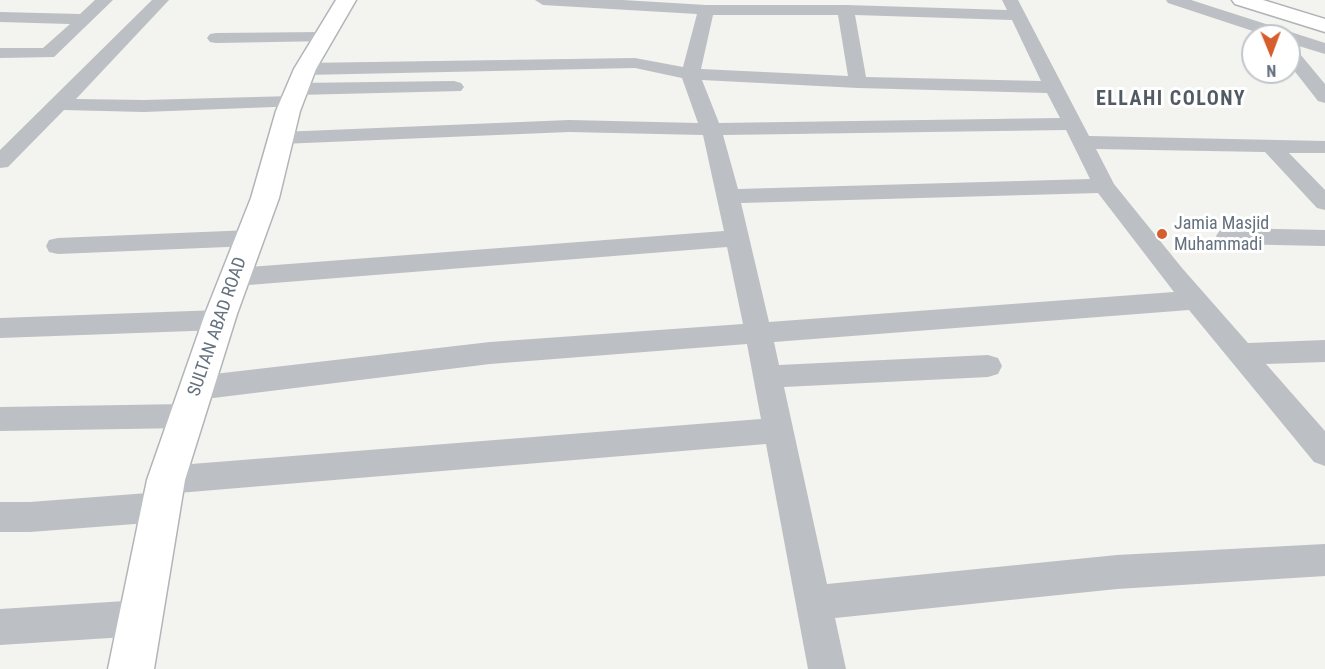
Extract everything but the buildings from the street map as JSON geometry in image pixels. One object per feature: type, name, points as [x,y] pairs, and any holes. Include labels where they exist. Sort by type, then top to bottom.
[{"type":"street","points":[[0,53],[48,53],[105,0]]},
{"type":"street","points":[[0,162],[161,0]]},
{"type":"street","name":"SULTAN ABAD ROAD","points":[[131,669],[163,494],[192,402],[219,320],[265,198],[298,86],[322,37],[346,0]]},
{"type":"street","points":[[543,0],[706,10],[1014,8],[1104,186],[1195,300],[1325,453]]},
{"type":"street","points":[[1174,0],[1214,5],[1256,24]]},
{"type":"street","points":[[1242,0],[1325,26]]},
{"type":"street","points":[[1286,0],[1325,12]]},
{"type":"street","points":[[706,10],[690,74],[711,129],[737,238],[827,669]]},
{"type":"street","points":[[846,10],[858,82]]},
{"type":"street","points":[[0,17],[84,19]]},
{"type":"street","points":[[216,38],[322,37]]},
{"type":"street","points":[[1301,41],[1325,49]]},
{"type":"street","points":[[59,104],[144,106],[298,86],[635,63],[690,74],[858,82],[1054,87]]},
{"type":"street","points":[[1301,67],[1325,97]]},
{"type":"street","points":[[298,86],[454,87]]},
{"type":"street","points":[[281,138],[569,126],[1077,133],[1271,146],[1325,147]]},
{"type":"street","points":[[1271,146],[1325,203]]},
{"type":"street","points":[[727,196],[1104,186]]},
{"type":"street","points":[[1228,236],[1325,238]]},
{"type":"street","points":[[58,246],[250,238]]},
{"type":"street","points":[[236,277],[737,238]]},
{"type":"street","points":[[0,420],[192,402],[490,353],[1195,300]]},
{"type":"street","points":[[0,327],[219,320]]},
{"type":"street","points":[[1240,354],[1325,351]]},
{"type":"street","points":[[767,377],[988,366]]},
{"type":"street","points":[[0,517],[30,517],[163,494],[778,430]]},
{"type":"street","points":[[813,603],[1117,572],[1325,560]]},
{"type":"street","points":[[0,627],[141,618]]},
{"type":"place","name":"Jamia Masjid Muhammadi","points":[[1162,234]]},
{"type":"district","name":"ELLAHI COLONY","points":[[1171,100]]}]
